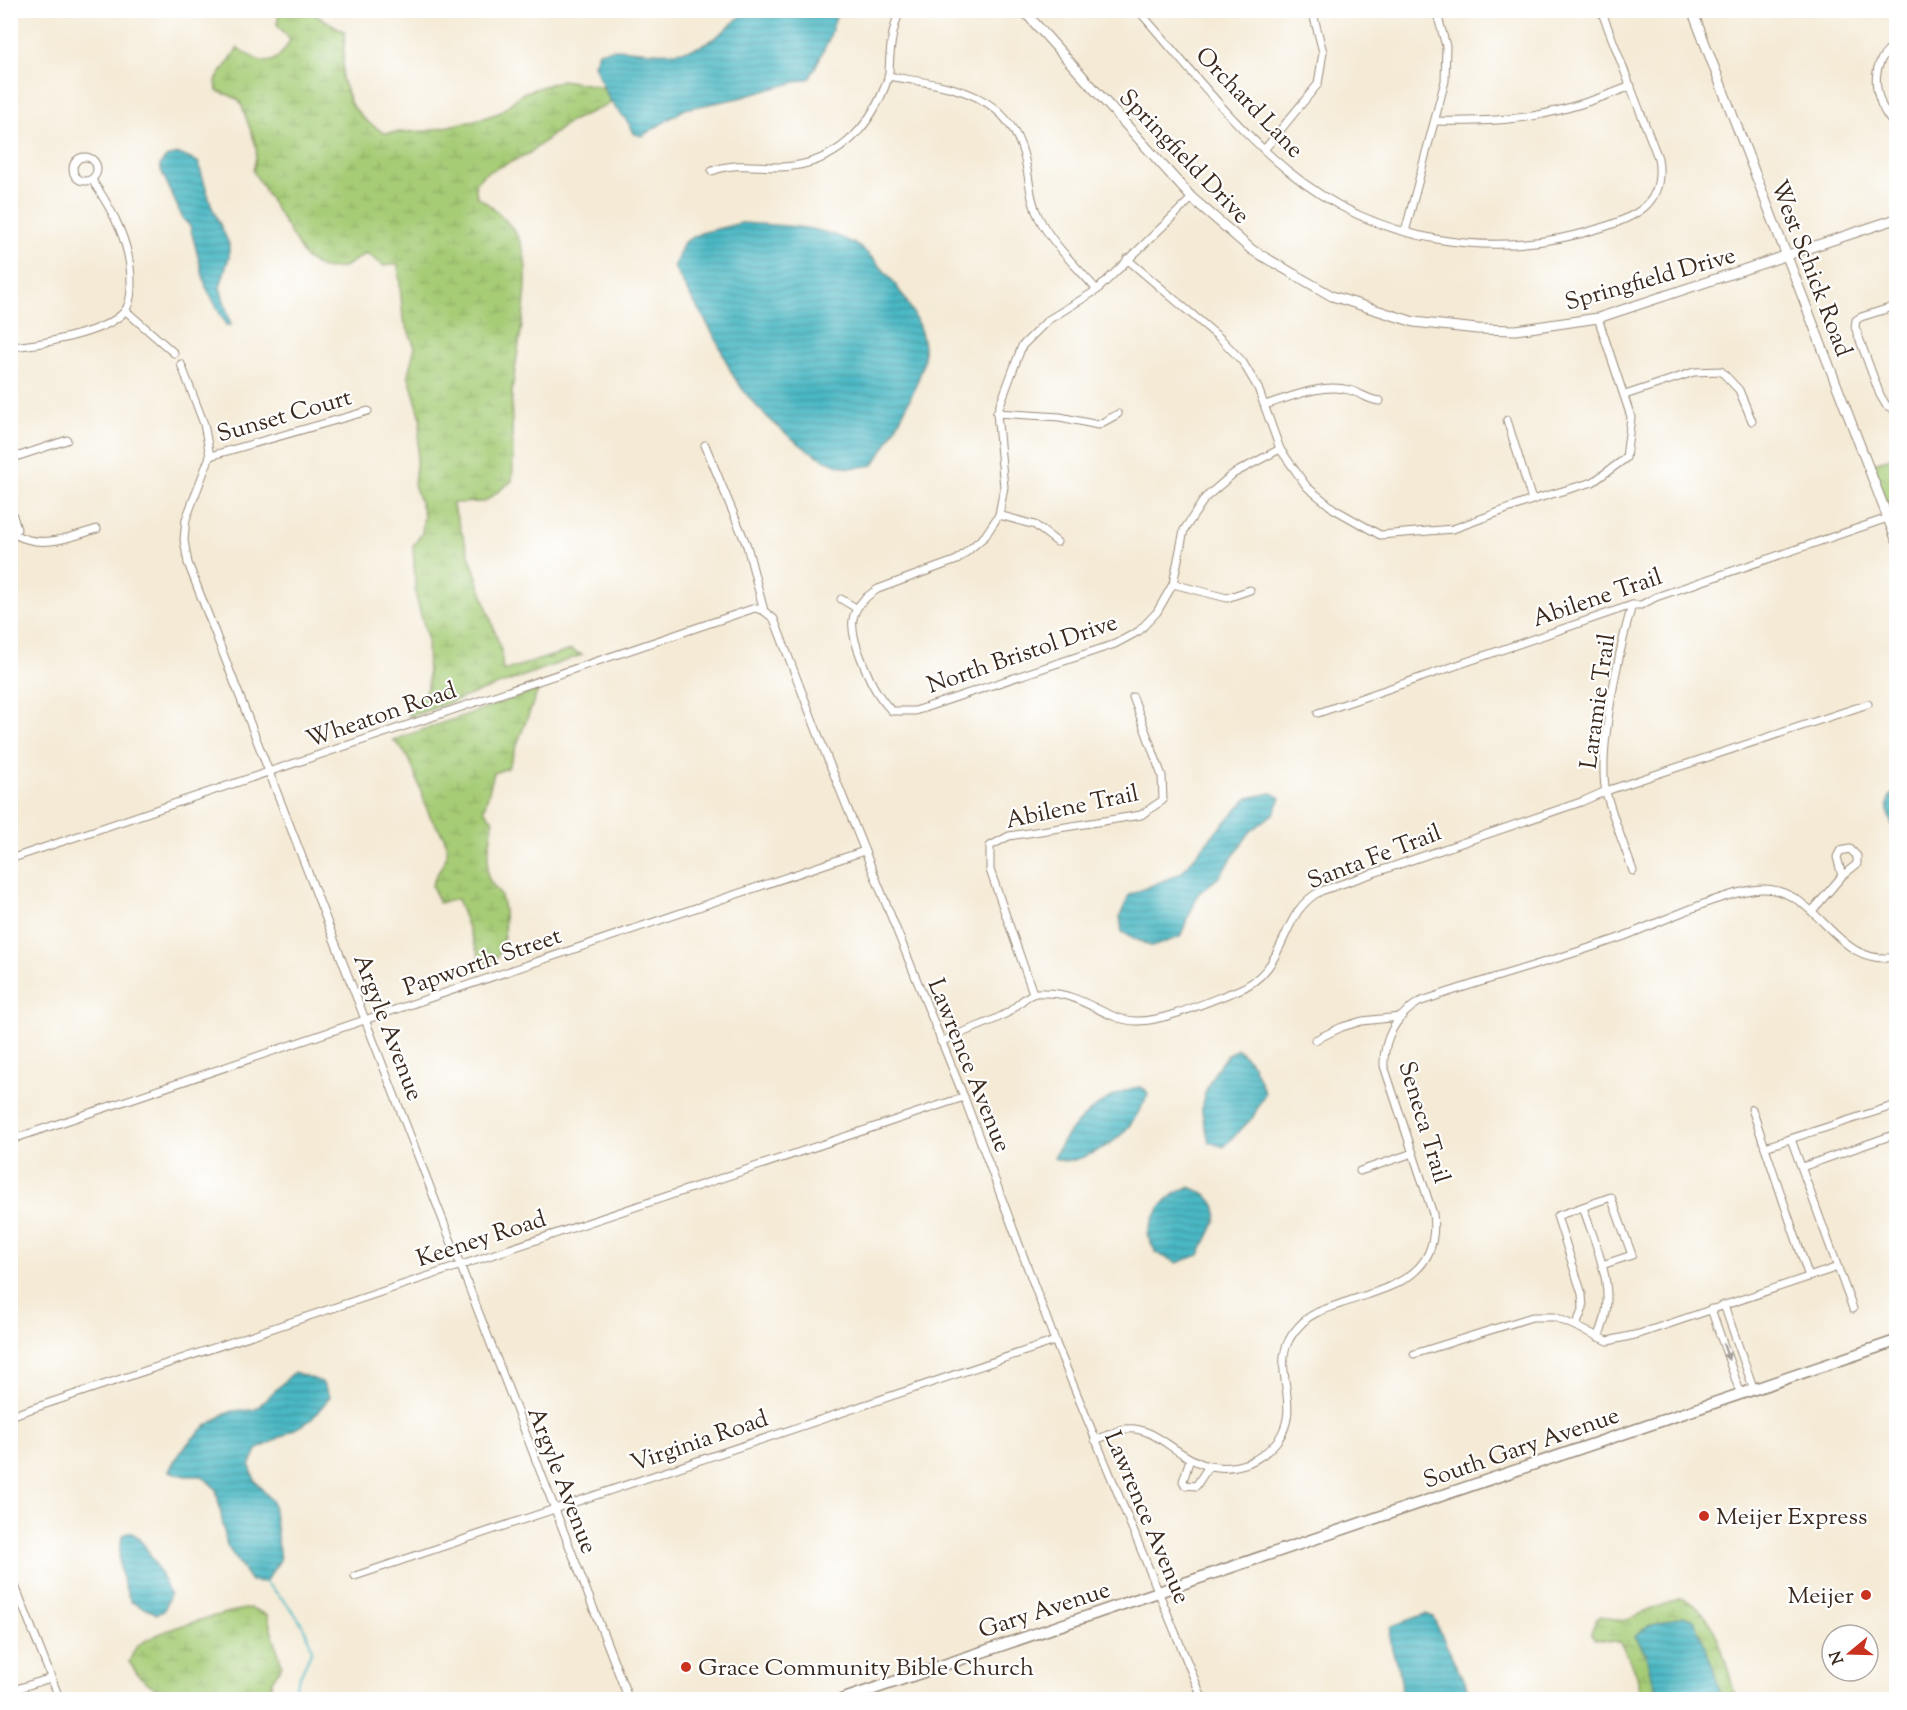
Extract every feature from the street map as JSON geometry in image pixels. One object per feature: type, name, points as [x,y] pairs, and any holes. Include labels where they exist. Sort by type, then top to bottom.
[{"type":"main road","name":"South Gary Avenue","points":[[1159,1593],[1896,1341]]},
{"type":"main road","name":"Gary Avenue","points":[[840,1700],[1159,1593]]},
{"type":"street","points":[[712,171],[726,165],[792,166],[833,153],[848,142],[867,123],[888,76],[892,34],[900,10]]},
{"type":"street","name":"Springfield Drive","points":[[1023,10],[1192,198],[1237,238],[1283,271],[1332,296],[1376,312],[1429,324],[1477,330],[1551,327],[1598,318],[1896,219]]},
{"type":"street","name":"Orchard Lane","points":[[1137,10],[1264,150],[1320,194],[1359,216],[1405,232],[1464,244],[1536,243],[1578,236],[1628,220],[1652,201],[1660,179],[1658,158],[1631,86]]},
{"type":"street","points":[[1264,150],[1318,84],[1323,51],[1312,10]]},
{"type":"street","points":[[1405,232],[1435,121],[1447,61],[1444,31],[1436,10]]},
{"type":"street","points":[[1435,121],[1495,122],[1540,116],[1578,107],[1631,86],[1601,10]]},
{"type":"street","name":"West Schick Road","points":[[1692,10],[1896,539]]},
{"type":"street","points":[[1896,42],[1880,61],[1876,88],[1883,111],[1896,126]]},
{"type":"street","points":[[888,76],[969,93],[986,101],[1004,118],[1024,155],[1033,202],[1039,219],[1052,239],[1097,290]]},
{"type":"street","points":[[10,347],[46,344],[113,322],[126,311],[130,299],[131,268],[124,240],[110,206],[92,180]]},
{"type":"street","points":[[842,599],[856,608],[866,596],[957,560],[976,546],[999,515],[1005,476],[997,413],[1026,341],[1048,320],[1097,290],[1192,198]]},
{"type":"street","points":[[1127,259],[1221,339],[1250,373],[1265,405],[1280,449],[1307,487],[1320,499],[1380,536],[1453,529],[1532,500],[1593,482],[1626,458],[1631,417],[1598,318]]},
{"type":"street","points":[[1896,306],[1856,320],[1856,334],[1880,395],[1886,405],[1896,411]]},
{"type":"street","points":[[126,311],[174,352]]},
{"type":"street","points":[[181,364],[204,424],[210,456]]},
{"type":"street","points":[[1625,395],[1694,372],[1722,371],[1739,390],[1752,421]]},
{"type":"street","points":[[1265,405],[1307,391],[1328,388],[1352,390],[1368,400],[1380,402]]},
{"type":"street","name":"Sunset Court","points":[[210,456],[368,411]]},
{"type":"street","points":[[997,413],[1060,417],[1098,424],[1118,414]]},
{"type":"street","points":[[1508,420],[1512,442],[1532,500]]},
{"type":"street","points":[[10,459],[67,440]]},
{"type":"street","name":"Lawrence Avenue","points":[[705,445],[747,546],[764,610],[774,619],[864,851],[964,1097],[1055,1341],[1203,1700]]},
{"type":"street","name":"North Bristol Drive","points":[[856,608],[852,623],[853,638],[872,687],[892,711],[922,710],[1114,644],[1132,636],[1149,623],[1173,584],[1184,530],[1205,498],[1233,474],[1280,449]]},
{"type":"street","name":"Argyle Avenue","points":[[210,456],[186,517],[185,550],[629,1700]]},
{"type":"street","points":[[10,506],[17,524],[13,538],[30,542],[45,542],[97,529]]},
{"type":"street","points":[[999,515],[1035,525],[1057,543]]},
{"type":"street","name":"Abilene Trail","points":[[1318,713],[1632,605],[1641,605],[1656,597],[1888,518]]},
{"type":"street","points":[[1173,584],[1227,598],[1250,590]]},
{"type":"street","name":"Laramie Trail","points":[[1632,605],[1621,644],[1604,762],[1606,791],[1633,871]]},
{"type":"street","name":"Wheaton Road","points":[[10,859],[755,608],[764,610]]},
{"type":"street","name":"Abilene Trail","points":[[1033,993],[990,870],[990,846],[1009,836],[1141,815],[1163,800],[1162,776],[1133,697]]},
{"type":"street","name":"Santa Fe Trail","points":[[1033,993],[1058,993],[1076,997],[1117,1017],[1135,1021],[1155,1019],[1236,991],[1254,982],[1268,970],[1300,907],[1316,893],[1581,802],[1606,791],[1868,704]]},
{"type":"street","name":"Papworth Street","points":[[10,1140],[864,851]]},
{"type":"street","points":[[1813,910],[1842,876]]},
{"type":"street","name":"Seneca Trail","points":[[1095,1440],[1126,1429],[1144,1431],[1190,1459],[1209,1466],[1230,1468],[1249,1462],[1270,1449],[1286,1430],[1289,1406],[1284,1366],[1288,1341],[1304,1321],[1319,1311],[1402,1282],[1417,1271],[1428,1257],[1434,1238],[1433,1214],[1384,1066],[1385,1045],[1400,1017],[1419,1002],[1559,958],[1747,891],[1765,889],[1779,891],[1813,910],[1854,952],[1880,958],[1896,957]]},
{"type":"street","points":[[941,1042],[963,1030],[1007,1013],[1033,993]]},
{"type":"street","points":[[1316,1040],[1352,1024],[1400,1017]]},
{"type":"street","name":"Keeney Road","points":[[10,1416],[964,1097]]},
{"type":"street","points":[[1765,1147],[1896,1105]]},
{"type":"street","points":[[1752,1109],[1809,1277]]},
{"type":"street","points":[[1802,1167],[1896,1134]]},
{"type":"street","points":[[1791,1138],[1853,1309]]},
{"type":"street","points":[[1360,1171],[1413,1153]]},
{"type":"street","points":[[1576,1326],[1583,1308],[1582,1294],[1557,1216],[1611,1197],[1632,1255],[1602,1265]]},
{"type":"street","points":[[1583,1207],[1602,1265],[1609,1300],[1606,1322],[1598,1337]]},
{"type":"street","points":[[1414,1354],[1532,1317],[1555,1317],[1608,1341],[1639,1334],[1838,1267]]},
{"type":"street","points":[[1724,1305],[1754,1390]]},
{"type":"street","points":[[1711,1309],[1741,1395]]},
{"type":"street","name":"Virginia Road","points":[[355,1576],[1055,1341]]},
{"type":"street","points":[[1190,1459],[1184,1480],[1185,1485],[1196,1486],[1209,1466]]},
{"type":"street","points":[[10,1574],[60,1700]]},
{"type":"street","points":[[10,1691],[51,1678]]},
{"type":"green space","points":[[308,10],[345,32],[342,79],[351,104],[365,120],[384,133],[427,131],[480,119],[499,113],[523,93],[562,80],[603,87],[611,103],[569,122],[528,154],[484,174],[475,184],[477,196],[511,227],[519,239],[524,254],[525,293],[512,393],[512,481],[484,502],[452,503],[501,650],[503,671],[571,650],[582,655],[409,717],[407,711],[428,688],[427,637],[416,597],[413,546],[422,533],[424,514],[414,484],[421,418],[408,374],[415,347],[403,318],[398,264],[384,266],[366,253],[343,268],[323,269],[306,259],[253,171],[256,148],[240,102],[217,91],[216,80],[238,48],[261,61],[273,60],[279,56],[290,40],[277,24],[279,13]]},
{"type":"green space","points":[[1896,456],[1896,522],[1893,523],[1871,464]]},
{"type":"green space","points":[[538,690],[508,768],[494,773],[484,810],[493,820],[487,872],[501,897],[504,927],[501,949],[496,958],[490,962],[481,962],[457,899],[439,903],[432,885],[443,864],[447,845],[429,814],[412,765],[393,740]]},
{"type":"green space","points":[[1681,1598],[1694,1604],[1712,1627],[1724,1656],[1736,1699],[1641,1699],[1635,1671],[1619,1642],[1594,1639],[1591,1634],[1596,1619],[1601,1616],[1622,1621]]},
{"type":"green space","points":[[251,1608],[267,1615],[282,1665],[271,1682],[272,1699],[183,1699],[183,1694],[160,1692],[139,1676],[129,1662],[135,1649],[156,1636],[207,1618]]},
{"type":"water","points":[[746,11],[838,11],[829,39],[810,78],[739,98],[685,109],[642,136],[634,134],[609,99],[602,84],[594,64],[599,52],[615,49],[659,52],[688,50],[710,41]]},
{"type":"water","points":[[179,154],[198,162],[212,207],[229,244],[229,257],[220,287],[231,325],[226,325],[206,287],[190,226],[183,219],[161,170],[160,165],[166,157]]},
{"type":"water","points":[[741,223],[800,227],[843,238],[856,245],[879,265],[912,311],[923,344],[922,368],[903,413],[873,465],[849,468],[831,462],[800,444],[770,419],[736,380],[716,339],[679,277],[674,267],[684,242],[701,233]]},
{"type":"water","points":[[1896,791],[1896,834],[1888,806],[1891,795]]},
{"type":"water","points":[[1271,793],[1281,798],[1274,813],[1250,832],[1219,877],[1199,893],[1180,937],[1152,947],[1122,932],[1120,916],[1129,895],[1181,873],[1248,798]]},
{"type":"water","points":[[1238,1049],[1253,1065],[1265,1093],[1253,1117],[1224,1147],[1209,1142],[1202,1104],[1210,1081],[1220,1065],[1231,1052]]},
{"type":"water","points":[[1140,1087],[1146,1090],[1148,1095],[1130,1125],[1116,1139],[1078,1159],[1066,1161],[1054,1158],[1068,1134],[1089,1112],[1114,1095]]},
{"type":"water","points":[[1189,1187],[1203,1193],[1211,1200],[1216,1207],[1216,1215],[1199,1255],[1177,1263],[1156,1253],[1147,1234],[1162,1205],[1174,1194]]},
{"type":"water","points":[[294,1372],[322,1382],[330,1397],[311,1420],[257,1450],[250,1466],[255,1481],[273,1502],[280,1560],[265,1582],[251,1581],[227,1546],[216,1489],[202,1476],[185,1476],[169,1471],[187,1444],[205,1427],[233,1411],[256,1409]]},
{"type":"water","points":[[130,1532],[148,1551],[170,1594],[164,1611],[157,1614],[131,1602],[124,1585],[119,1552],[123,1535]]},
{"type":"water","points":[[1426,1614],[1433,1617],[1468,1690],[1470,1699],[1400,1699],[1401,1681],[1391,1645],[1392,1626]]},
{"type":"water","points":[[1683,1616],[1694,1620],[1698,1628],[1716,1675],[1721,1699],[1661,1699],[1650,1673],[1646,1654],[1635,1637],[1651,1626]]},
{"type":"waterway","points":[[265,1582],[300,1621],[312,1650],[289,1700]]},
{"type":"place","name":"Meijer Express","points":[[1704,1516]]},
{"type":"place","name":"Meijer","points":[[1866,1595]]},
{"type":"place","name":"Grace Community Bible Church","points":[[686,1667]]}]
